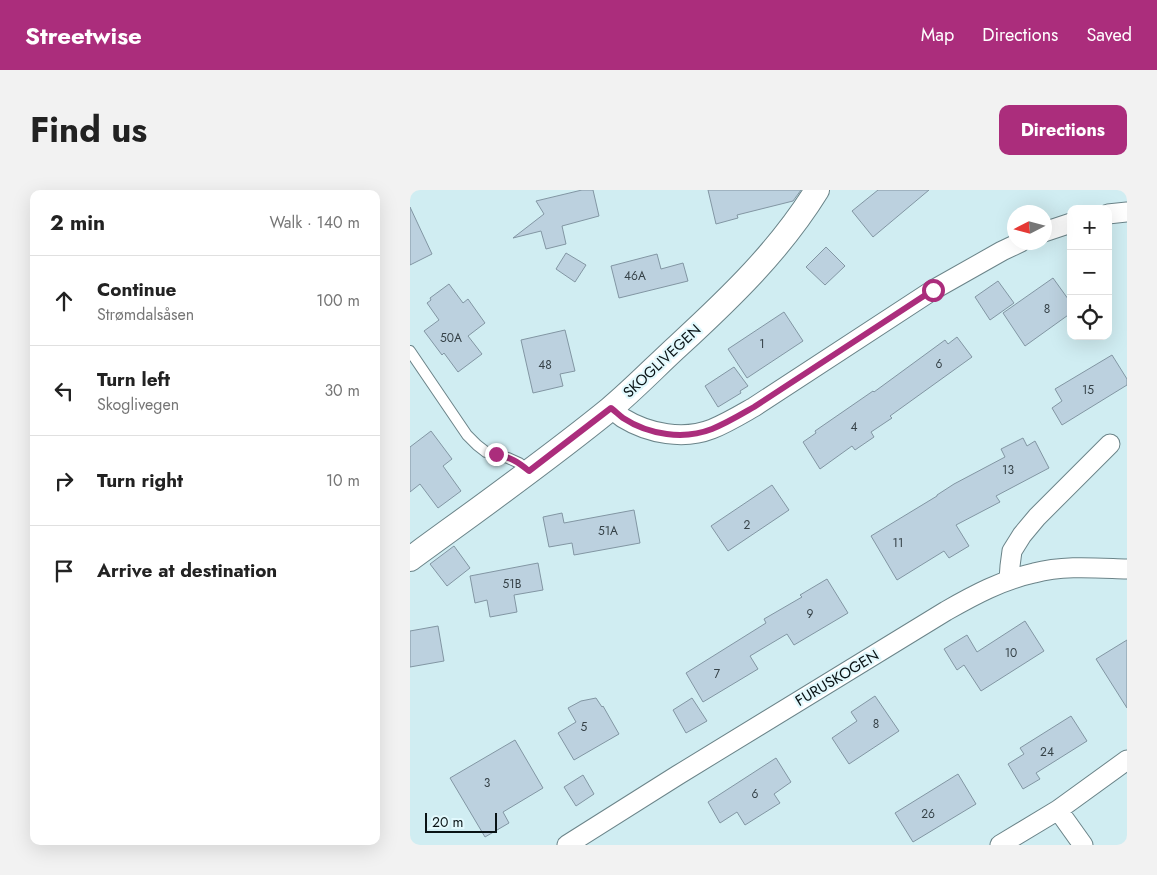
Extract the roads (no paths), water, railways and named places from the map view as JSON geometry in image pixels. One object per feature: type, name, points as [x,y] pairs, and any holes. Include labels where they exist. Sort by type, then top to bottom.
[{"type":"street","name":"SKOGLIVEGEN","points":[[410,559],[611,408],[722,306],[753,274],[783,238],[817,190]]},
{"type":"street","points":[[1112,214],[1127,212]]},
{"type":"street","points":[[1052,229],[1067,224]]},
{"type":"street","points":[[611,408],[623,418],[658,432],[673,435],[690,435],[711,430],[754,407],[933,290],[1007,249]]},
{"type":"street","points":[[1009,580],[1012,550],[1022,535],[1037,517],[1110,444]]},
{"type":"street","name":"FURUSKOGEN","points":[[567,845],[946,611],[981,592],[1009,580],[1035,572],[1081,568],[1127,569]]},
{"type":"street","points":[[1000,845],[1058,810],[1127,760]]},
{"type":"street","points":[[1058,810],[1083,845]]},
{"type":"lane","points":[[410,351],[467,435],[486,452],[508,458],[519,463],[529,471]]}]
